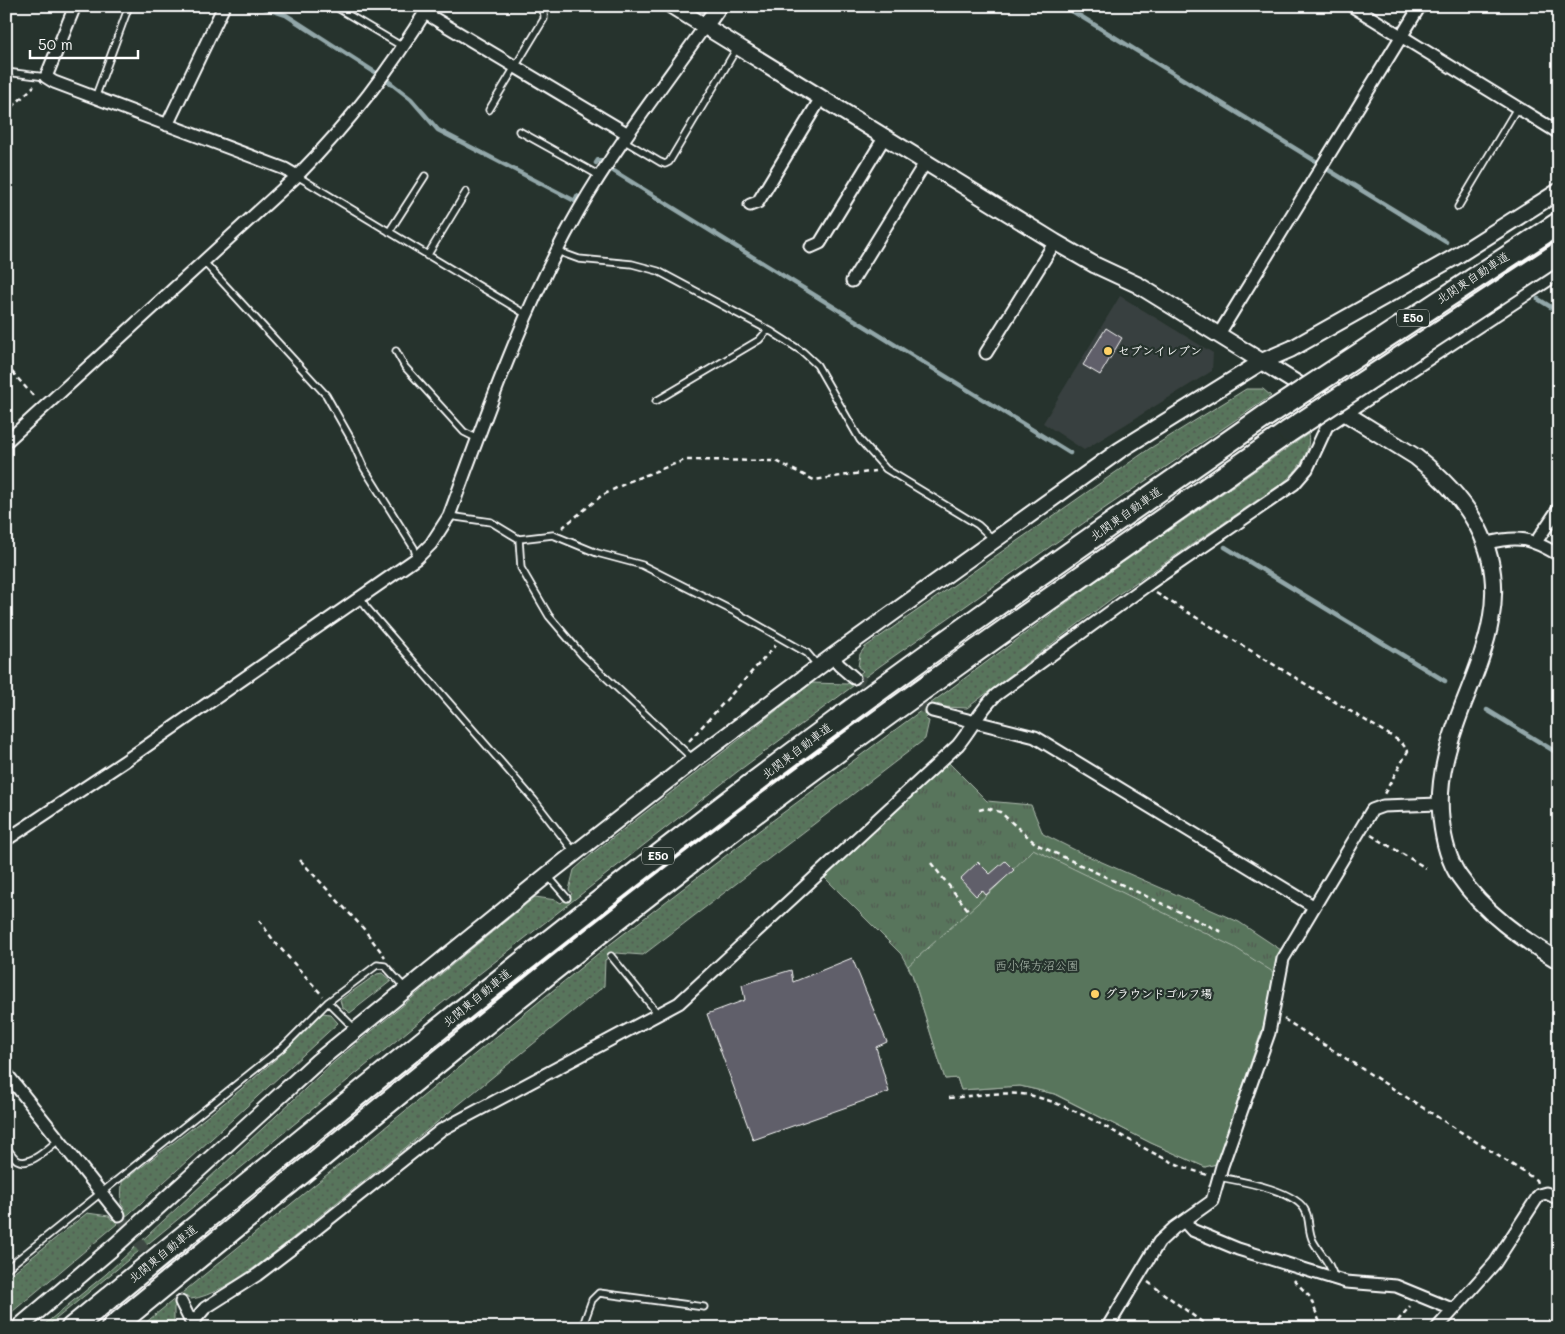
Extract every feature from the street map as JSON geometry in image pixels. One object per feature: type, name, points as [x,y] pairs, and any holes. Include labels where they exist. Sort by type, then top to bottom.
[{"type":"highway","name":"北関東自動車道","points":[[72,1328],[453,1017],[692,830],[979,617],[1267,414],[1559,223]]},
{"type":"highway","name":"北関東自動車道","points":[[112,1328],[410,1082],[698,856],[1003,631],[1288,432],[1559,253]]},
{"type":"street","points":[[75,6],[46,77],[95,98],[285,169],[297,176]]},
{"type":"street","points":[[167,125],[224,6]]},
{"type":"street","points":[[672,6],[1055,242],[1096,265],[1138,285],[1219,334],[1416,457],[1440,476],[1461,498],[1487,543],[1493,570],[1491,618],[1480,660],[1444,760],[1439,804],[1442,829],[1458,874],[1480,904],[1509,928],[1559,961]]},
{"type":"street","points":[[6,840],[125,761],[417,558],[431,544],[450,516],[527,315],[557,252],[600,176],[625,137],[719,6]]},
{"type":"street","points":[[1352,6],[1559,133]]},
{"type":"street","points":[[1219,334],[1420,6]]},
{"type":"street","points":[[6,442],[297,176],[344,127],[403,47],[427,10],[625,137]]},
{"type":"street","points":[[750,205],[758,202],[821,98]]},
{"type":"street","points":[[811,247],[820,243],[884,138]]},
{"type":"street","points":[[852,281],[925,163]]},
{"type":"street","points":[[18,1328],[122,1240],[318,1061],[575,852],[833,656],[1120,450],[1263,362],[1385,298],[1488,238],[1559,191]]},
{"type":"street","points":[[986,353],[1055,242]]},
{"type":"street","points":[[181,1302],[192,1326],[205,1308],[257,1275],[288,1252],[441,1130],[659,1015],[690,994],[958,745],[984,706],[996,695],[1150,583],[1300,479],[1307,469],[1326,426],[1559,274]]},
{"type":"street","points":[[1536,542],[1559,508]]},
{"type":"street","points":[[1487,543],[1521,537],[1536,542],[1559,555]]},
{"type":"street","points":[[833,656],[839,665],[854,678]]},
{"type":"street","points":[[932,711],[974,720],[1035,737],[1313,906]]},
{"type":"street","points":[[1107,1328],[1159,1242],[1212,1201],[1254,1080],[1273,1018],[1283,959],[1372,810],[1383,806],[1439,804]]},
{"type":"street","points":[[6,1072],[119,1214]]},
{"type":"street","points":[[1437,1328],[1500,1257],[1542,1193],[1559,1200]]},
{"type":"street","points":[[1184,1221],[1192,1230],[1238,1249],[1346,1282],[1386,1283],[1452,1309]]},
{"type":"lane","points":[[95,98],[129,6]]},
{"type":"lane","points":[[489,110],[544,19],[544,14],[539,6]]},
{"type":"lane","points":[[339,9],[403,47]]},
{"type":"lane","points":[[625,137],[660,162],[665,164],[669,162],[738,47]]},
{"type":"lane","points":[[6,72],[46,77]]},
{"type":"lane","points":[[1458,207],[1517,108]]},
{"type":"lane","points":[[519,131],[600,176]]},
{"type":"lane","points":[[297,176],[527,315]]},
{"type":"lane","points":[[389,232],[425,176]]},
{"type":"lane","points":[[427,256],[466,192]]},
{"type":"lane","points":[[557,252],[579,259],[632,264],[658,271],[768,330],[803,352],[817,365],[860,440],[886,469],[978,525],[994,541]]},
{"type":"lane","points":[[203,261],[326,395],[351,439],[364,468],[414,548],[417,558]]},
{"type":"lane","points":[[656,401],[759,340],[768,330]]},
{"type":"lane","points":[[396,351],[405,367],[464,432],[478,439]]},
{"type":"lane","points":[[450,516],[491,522],[519,539],[553,535],[596,553],[659,572],[807,653],[819,667]]},
{"type":"lane","points":[[519,539],[521,568],[549,616],[583,656],[694,760]]},
{"type":"lane","points":[[360,597],[366,607],[534,800],[575,852]]},
{"type":"lane","points":[[547,875],[567,898]]},
{"type":"lane","points":[[611,956],[659,1015]]},
{"type":"lane","points":[[6,1269],[283,1047],[328,1002],[377,966],[385,966],[406,989]]},
{"type":"lane","points":[[328,1002],[356,1030]]},
{"type":"lane","points":[[6,1147],[18,1160],[25,1162],[36,1157],[60,1139]]},
{"type":"lane","points":[[1219,1177],[1274,1188],[1302,1206],[1307,1213],[1312,1240],[1331,1267],[1334,1278]]},
{"type":"lane","points":[[582,1328],[592,1300],[600,1293],[704,1307]]},
{"type":"path","points":[[6,113],[37,82],[46,77]]},
{"type":"path","points":[[6,365],[44,407]]},
{"type":"path","points":[[553,535],[601,496],[630,481],[685,460],[776,461],[814,480],[886,469]]},
{"type":"path","points":[[1150,583],[1157,594],[1401,742],[1408,750],[1384,790],[1383,806]]},
{"type":"path","points":[[684,749],[692,737],[782,639]]},
{"type":"path","points":[[979,810],[987,808],[1000,812],[1036,844],[1224,932]]},
{"type":"path","points":[[1361,829],[1426,868]]},
{"type":"path","points":[[300,860],[363,928],[385,956],[385,966]]},
{"type":"path","points":[[931,863],[969,911]]},
{"type":"path","points":[[259,920],[328,1002]]},
{"type":"path","points":[[1273,1018],[1288,1020],[1536,1180],[1542,1193]]},
{"type":"path","points":[[949,1098],[1001,1094],[1032,1095],[1091,1120],[1184,1167],[1219,1177]]},
{"type":"path","points":[[1283,1262],[1292,1278],[1310,1297],[1322,1328]]},
{"type":"path","points":[[1139,1275],[1210,1328]]},
{"type":"path","points":[[1392,1328],[1419,1295]]},
{"type":"shaded area","points":[[1120,296],[1213,353],[1212,371],[1084,450],[1043,423]]},
{"type":"green space","points":[[1246,389],[1263,389],[1271,396],[1108,506],[880,666],[737,772],[441,1004],[45,1328],[40,1328],[106,1274],[334,1062],[535,897],[556,900],[561,903],[572,894],[569,890],[574,870],[593,853],[812,683],[847,684],[863,671],[858,667],[860,654],[865,647],[1149,449]]},
{"type":"green space","points":[[1308,434],[1309,441],[1306,454],[1298,467],[1284,482],[1110,600],[967,708],[944,707],[938,704],[925,719],[929,721],[925,739],[643,955],[616,953],[605,960],[604,986],[280,1248],[224,1287],[191,1299],[187,1296],[174,1307],[174,1328],[139,1328],[600,952],[745,841],[1092,584]]},
{"type":"green space","name":"グラウンドゴルフ場","points":[[947,761],[987,801],[1031,805],[1043,834],[1079,852],[1239,922],[1281,950],[1273,972],[1267,1015],[1216,1164],[1205,1167],[1151,1143],[1054,1094],[1020,1086],[961,1090],[957,1078],[945,1079],[912,974],[901,954],[825,878]]},
{"type":"green space","name":"グラウンドゴルフ場","points":[[1033,849],[1234,947],[1273,972],[1267,1015],[1216,1164],[1205,1167],[1151,1143],[1055,1094],[1020,1086],[961,1090],[957,1078],[945,1079],[908,966],[997,886]]},
{"type":"green space","points":[[382,973],[391,981],[350,1013],[342,1007],[340,1000],[377,974]]},
{"type":"green space","points":[[323,1013],[330,1014],[338,1023],[130,1213],[6,1317],[6,1278],[87,1213],[109,1216],[112,1220],[125,1209],[121,1204],[122,1182],[201,1122],[276,1059]]},
{"type":"building","points":[[1106,328],[1122,338],[1100,375],[1083,365]]},
{"type":"building","points":[[1005,861],[1014,870],[986,895],[982,890],[976,896],[960,879],[978,862],[990,874]]},
{"type":"building","points":[[852,958],[887,1042],[876,1047],[889,1092],[753,1140],[707,1014],[745,1000],[742,985],[791,970],[793,982]]},
{"type":"waterway","points":[[259,6],[286,15],[376,73]]},
{"type":"waterway","points":[[1064,6],[1317,162]]},
{"type":"waterway","points":[[388,81],[411,99],[438,130],[575,201],[577,196]]},
{"type":"waterway","points":[[596,163],[598,160],[600,161]]},
{"type":"waterway","points":[[1327,169],[1446,242]]},
{"type":"waterway","points":[[612,170],[1070,453]]},
{"type":"waterway","points":[[1538,299],[1559,312]]},
{"type":"waterway","points":[[1225,547],[1445,681]]},
{"type":"waterway","points":[[1487,710],[1559,754]]},
{"type":"tunnel","points":[[854,678],[932,711]]},
{"type":"tunnel","points":[[119,1215],[181,1302]]},
{"type":"place","name":"セブンイレブン","points":[[1108,351]]},
{"type":"place","name":"グラウンドゴルフ場","points":[[1095,994]]},
{"type":"park label","name":"西小保方沼公園","points":[[1037,966]]}]
